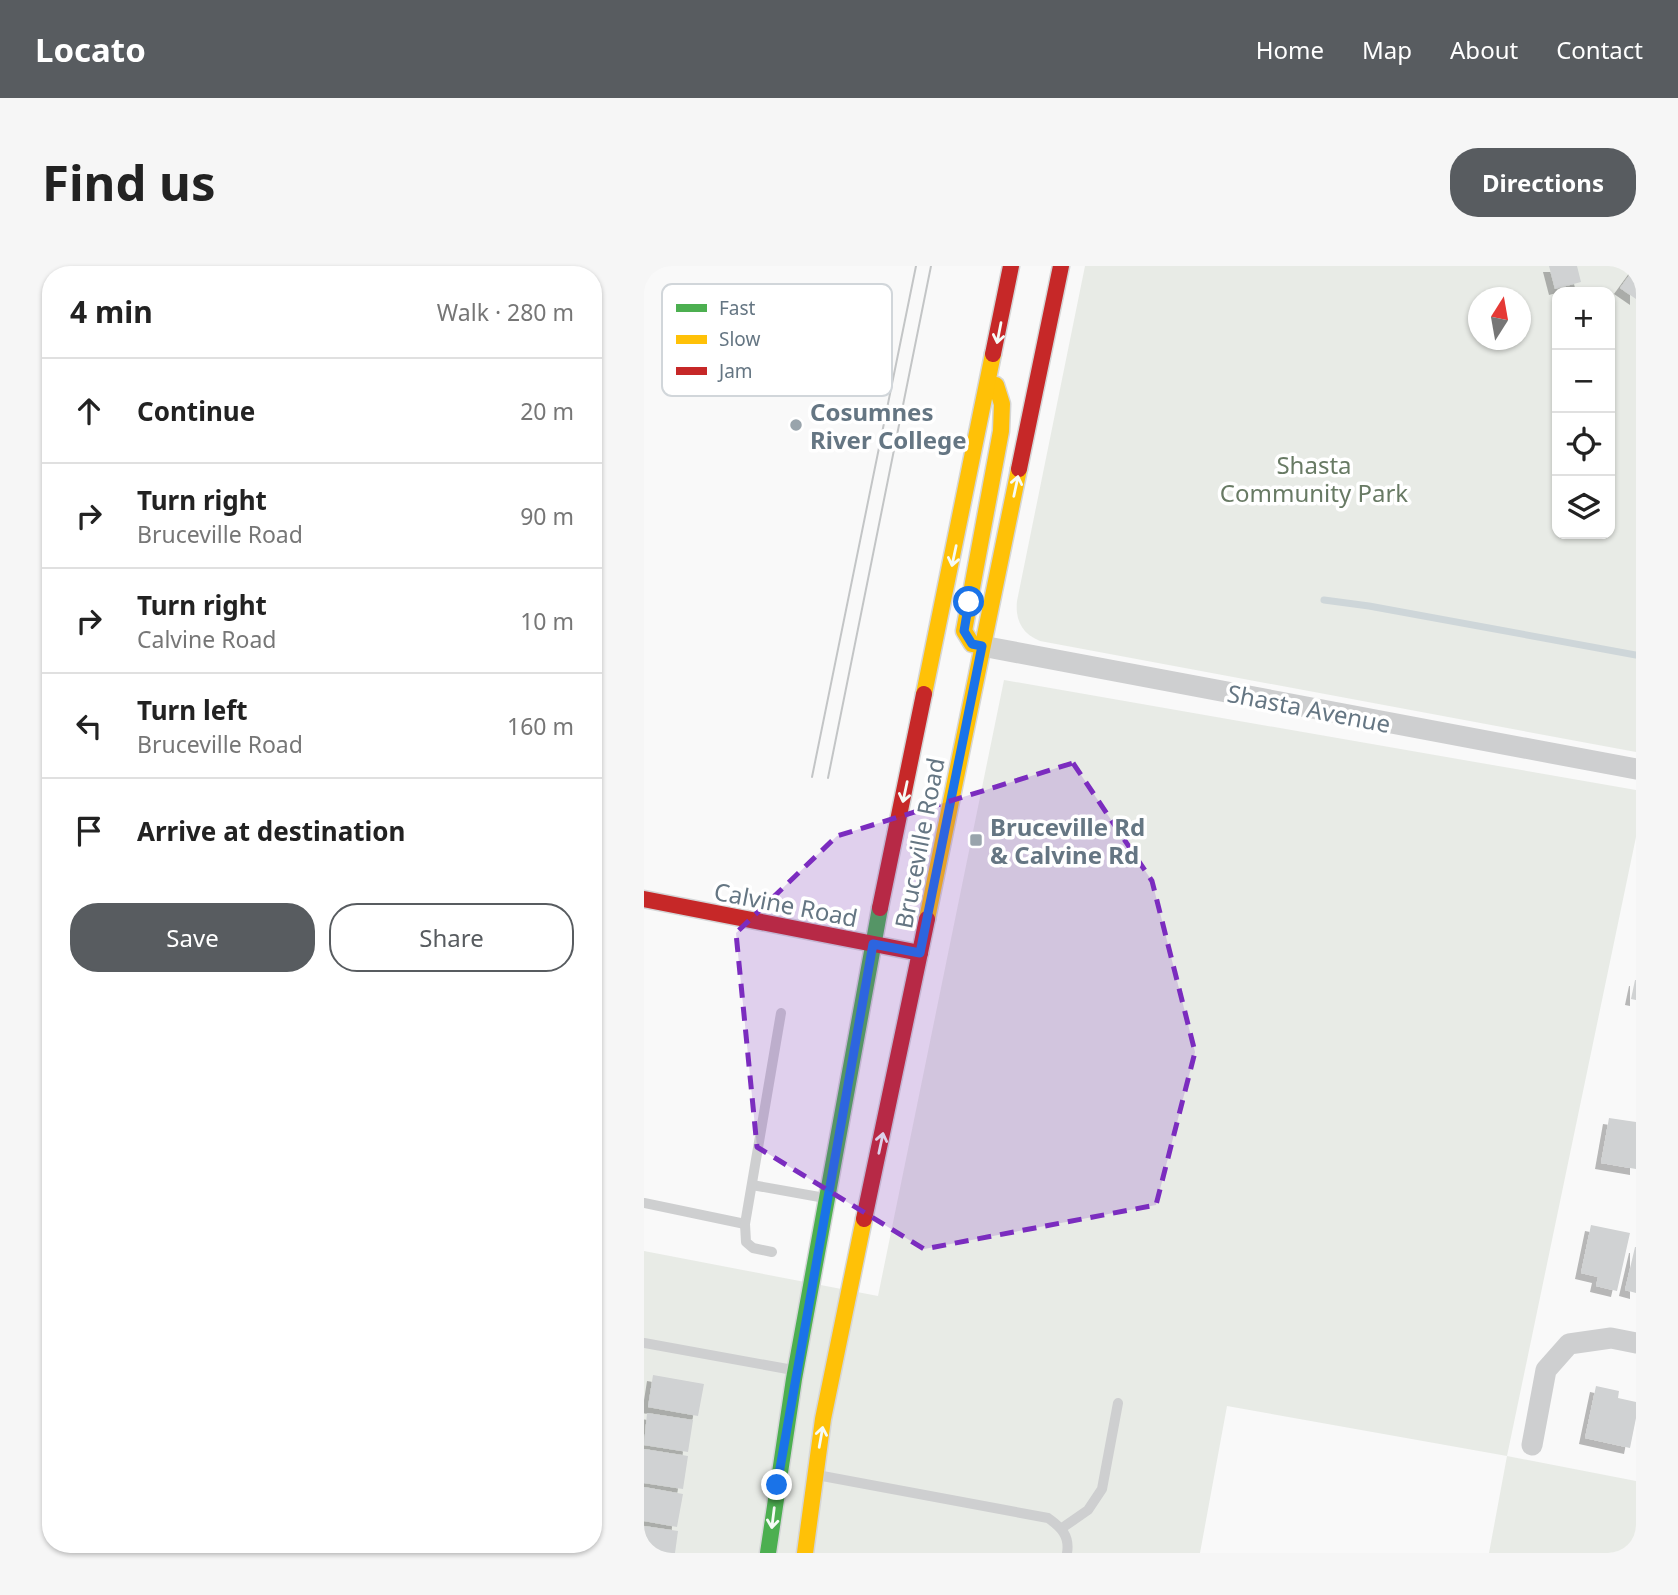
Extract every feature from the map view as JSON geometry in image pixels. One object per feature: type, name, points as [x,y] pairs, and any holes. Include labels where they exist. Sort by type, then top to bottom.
[{"type":"main road","name":"Bruceville Road","points":[[768,1553],[796,1370],[873,944],[992,372],[1011,266]]},
{"type":"main road","name":"Bruceville Road","points":[[805,1553],[814,1474],[830,1388],[1061,266]]},
{"type":"main road","points":[[982,646],[972,644],[964,631],[1001,431],[1002,404],[992,372]]},
{"type":"main road","name":"Calvine Road","points":[[644,899],[920,953]]},
{"type":"street","name":"Shasta Avenue","points":[[982,646],[1636,769]]},
{"type":"street","points":[[1532,1445],[1546,1370],[1569,1344],[1611,1338],[1636,1343]]},
{"type":"lane","points":[[772,1252],[753,1248],[746,1242],[746,1224],[781,1013]]},
{"type":"lane","points":[[752,1185],[827,1199]]},
{"type":"lane","points":[[644,1203],[746,1224]]},
{"type":"lane","points":[[644,1343],[796,1370]]},
{"type":"lane","points":[[1062,1528],[1088,1510],[1102,1489],[1118,1403]]},
{"type":"lane","points":[[814,1474],[1048,1518],[1062,1528],[1069,1543],[1067,1553]]},
{"type":"highlighted area","points":[[1073,763],[1152,881],[1195,1052],[1156,1205],[924,1249],[757,1147],[736,933],[837,836]]},
{"type":"green space","name":"Shasta Community Park","points":[[1085,266],[1636,266],[1636,752],[1040,641],[1024,630],[1017,614],[1017,601]]},
{"type":"green space","points":[[1004,680],[1636,790],[1636,837],[1507,1456],[1227,1406],[1200,1553],[644,1553],[644,1251],[878,1296]]},
{"type":"green space","points":[[1507,1456],[1636,1481],[1636,1553],[1489,1553]]},
{"type":"building","points":[[1549,266],[1577,266],[1581,282],[1554,287]]},
{"type":"building","points":[[1636,266],[1636,299],[1620,288]]},
{"type":"building","points":[[1636,980],[1636,1000],[1631,999]]},
{"type":"building","points":[[1609,1118],[1636,1122],[1636,1169],[1601,1163]]},
{"type":"building","points":[[1591,1225],[1630,1233],[1617,1291],[1596,1286],[1598,1277],[1581,1273]]},
{"type":"building","points":[[1636,1247],[1636,1293],[1625,1290]]},
{"type":"building","points":[[653,1375],[704,1384],[698,1416],[648,1407]]},
{"type":"building","points":[[1596,1386],[1619,1391],[1618,1398],[1636,1402],[1630,1448],[1585,1438]]},
{"type":"building","points":[[647,1413],[693,1420],[688,1452],[644,1445]]},
{"type":"building","points":[[644,1449],[688,1456],[683,1489],[644,1483]]},
{"type":"building","points":[[644,1487],[683,1494],[677,1527],[644,1521]]},
{"type":"building","points":[[644,1526],[678,1531],[675,1553],[644,1553]]},
{"type":"waterway","points":[[1324,600],[1636,655]]},
{"type":"tram line","points":[[892,384],[916,266]]},
{"type":"tram line","points":[[828,778],[931,266]]},
{"type":"tram line","points":[[812,777],[890,396]]},
{"type":"traffic: fast","points":[[768,1553],[794,1379],[880,908]]},
{"type":"traffic: slow","points":[[924,694],[993,354]]},
{"type":"traffic: slow","points":[[982,646],[972,644],[964,631],[1001,431],[1002,404],[996,385]]},
{"type":"traffic: slow","points":[[927,919],[1019,469]]},
{"type":"traffic: slow","points":[[805,1553],[823,1419],[864,1219]]},
{"type":"traffic: jam","points":[[993,354],[1011,266]]},
{"type":"traffic: jam","points":[[1019,469],[1061,266]]},
{"type":"traffic: jam","points":[[880,908],[924,694]]},
{"type":"traffic: jam","points":[[644,899],[920,953]]},
{"type":"traffic: jam","points":[[864,1219],[927,919]]},
{"type":"place","name":"Cosumnes River College","points":[[796,425]]},
{"type":"place","name":"Bruceville Rd & Calvine Rd","points":[[976,840]]},
{"type":"route","points":[[777,1485],[873,944],[920,953],[982,646],[972,644],[966,638],[964,631],[969,602]]}]
